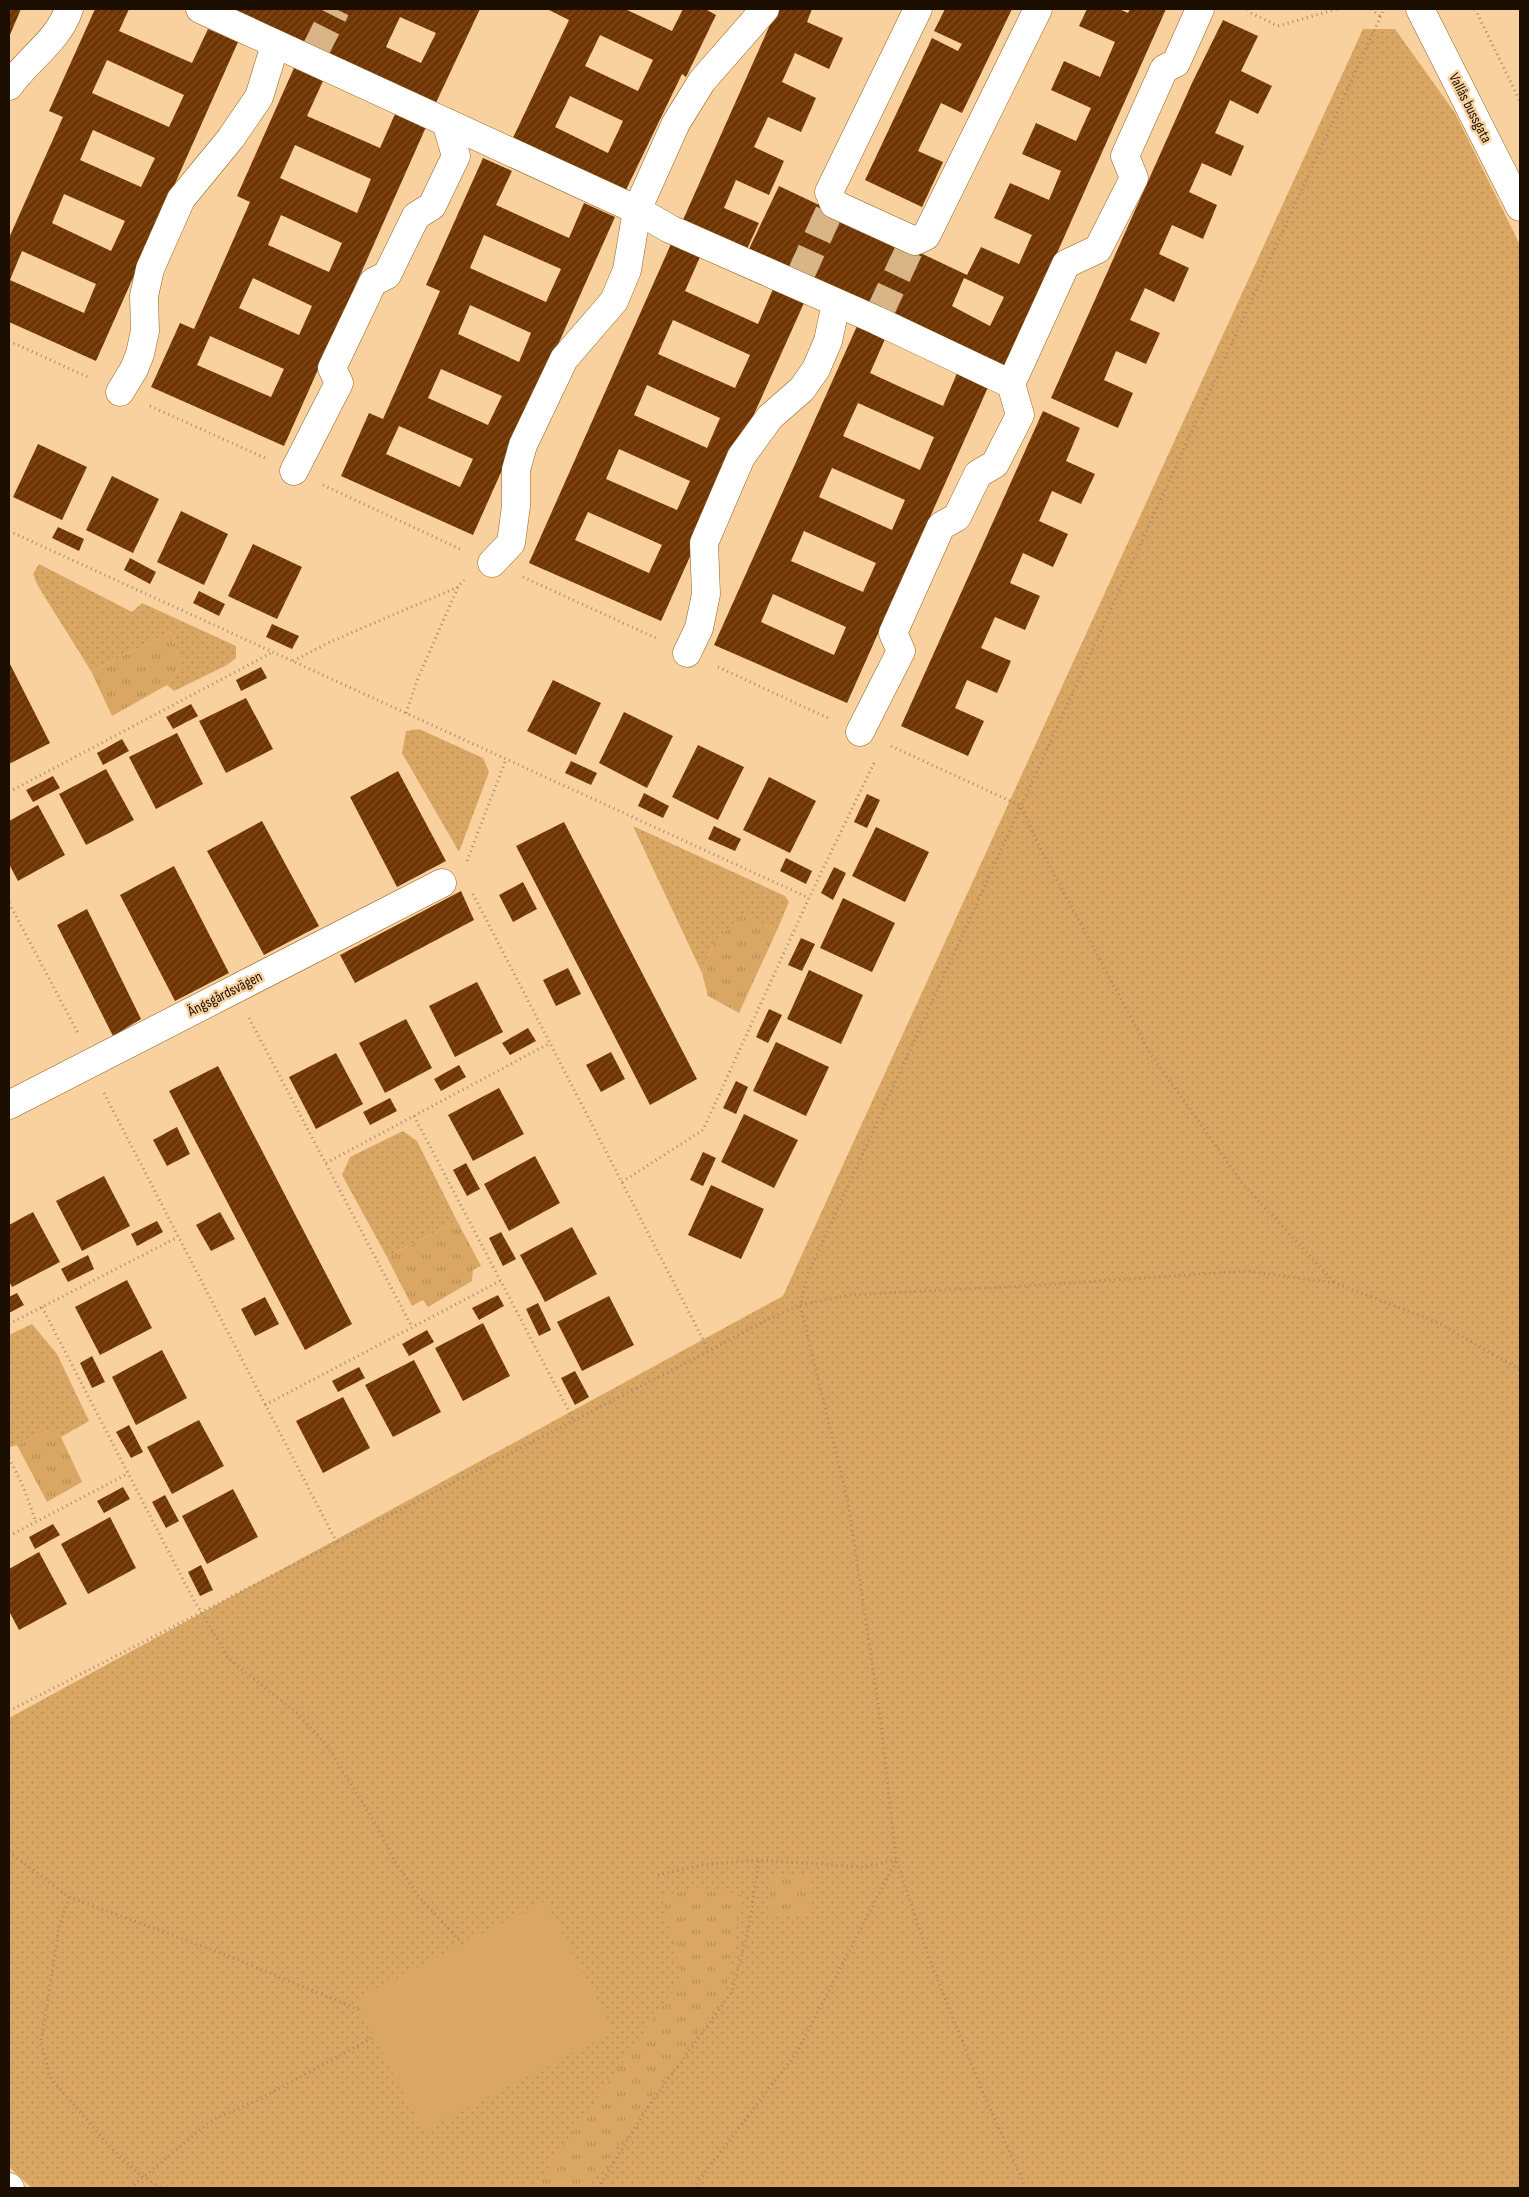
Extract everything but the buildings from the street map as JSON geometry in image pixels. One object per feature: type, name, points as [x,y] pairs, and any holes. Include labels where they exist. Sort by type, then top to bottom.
[{"type":"street","points":[[9,86],[52,38],[67,16],[69,9]]},
{"type":"street","points":[[200,9],[232,20],[275,45],[312,57],[446,122],[636,210],[670,229],[797,280],[836,303],[878,317],[1011,384]]},
{"type":"street","points":[[492,563],[511,543],[516,506],[516,470],[523,445],[564,359],[614,301],[627,270],[636,210],[676,123],[697,90],[765,9]]},
{"type":"street","points":[[918,9],[829,192],[832,207],[912,245],[926,236],[1038,9]]},
{"type":"street","points":[[860,732],[901,651],[893,633],[941,526],[957,517],[978,474],[995,464],[1020,414],[1011,384],[1066,264],[1098,249],[1134,178],[1125,156],[1164,70],[1176,63],[1200,9]]},
{"type":"street","name":"Vallås bussgata","points":[[1420,9],[1520,207]]},
{"type":"street","points":[[120,392],[134,369],[140,354],[144,331],[144,296],[150,269],[181,199],[231,138],[259,97],[275,45]]},
{"type":"street","points":[[294,471],[339,384],[332,368],[373,282],[387,275],[416,216],[432,206],[456,156],[446,122]]},
{"type":"street","points":[[687,653],[699,628],[706,594],[704,543],[741,457],[770,417],[802,389],[816,369],[828,341],[836,303]]},
{"type":"street","name":"Ängsgårdsvägen","points":[[9,1105],[442,882]]},
{"type":"path","points":[[1248,9],[1251,13],[1278,26],[1337,9]]},
{"type":"path","points":[[1371,9],[1380,16]]},
{"type":"path","points":[[1026,2188],[984,2095],[931,1963],[896,1860],[880,1716],[848,1502],[800,1305],[808,1274],[1384,9]]},
{"type":"path","points":[[1475,9],[1520,101]]},
{"type":"path","points":[[9,531],[809,898]]},
{"type":"path","points":[[406,713],[418,678],[458,587],[473,571],[492,563]]},
{"type":"path","points":[[293,661],[330,642],[458,587]]},
{"type":"path","points":[[9,792],[273,652]]},
{"type":"path","points":[[466,865],[506,758]]},
{"type":"path","points":[[622,1182],[703,1130],[809,898],[875,760]]},
{"type":"path","points":[[1021,806],[1042,852],[1150,1053],[1243,1184],[1335,1283]]},
{"type":"path","points":[[471,890],[709,1351]]},
{"type":"path","points":[[9,903],[94,1061],[103,1092],[337,1543]]},
{"type":"path","points":[[234,989],[412,1327]]},
{"type":"path","points":[[326,1163],[550,1043]]},
{"type":"path","points":[[414,1116],[574,1421]]},
{"type":"path","points":[[9,1324],[178,1237]]},
{"type":"path","points":[[9,1711],[574,1421],[766,1320],[800,1305],[849,1295],[1024,1286],[1247,1271],[1335,1283],[1439,1323],[1520,1370]]},
{"type":"path","points":[[265,1405],[500,1281]]},
{"type":"path","points":[[42,1307],[127,1474],[201,1613],[229,1659],[297,1713],[326,1744],[377,1826],[394,1860],[419,1898],[463,1944]]},
{"type":"path","points":[[9,1458],[23,1486],[36,1522]]},
{"type":"path","points":[[9,1536],[127,1474]]},
{"type":"path","points":[[9,1852],[68,1897],[226,1955],[360,2010]]},
{"type":"path","points":[[658,1875],[702,1865],[759,1860],[863,1867],[896,1860]]},
{"type":"path","points":[[598,2188],[650,2104],[732,1992],[749,1926],[759,1860]]},
{"type":"path","points":[[693,2188],[797,2052],[896,1860]]},
{"type":"path","points":[[68,1897],[59,1928],[41,2043],[50,2077],[114,2151],[142,2177],[162,2188]]},
{"type":"path","points":[[130,2188],[212,2120],[256,2100],[374,2037]]},
{"type":"green space","points":[[1363,29],[1395,29],[1455,113],[1520,245],[1520,2188],[32,2188],[9,2167],[9,1718],[783,1296]]},
{"type":"green space","points":[[39,564],[132,612],[142,603],[236,646],[236,658],[227,665],[174,691],[167,685],[181,665],[172,632],[91,671],[38,586],[33,574]]},
{"type":"green space","points":[[172,632],[181,665],[167,685],[112,716],[91,671]]},
{"type":"green space","points":[[419,729],[483,758],[489,772],[459,852],[402,753],[406,731]]},
{"type":"green space","points":[[633,826],[785,896],[789,902],[777,930],[743,915],[714,943],[702,973]]},
{"type":"green space","points":[[743,914],[777,930],[739,1013],[708,996],[702,973],[714,943]]},
{"type":"green space","points":[[403,1131],[417,1141],[457,1221],[387,1257],[342,1175],[350,1157]]},
{"type":"green space","points":[[457,1221],[481,1266],[473,1270],[472,1281],[428,1307],[423,1300],[412,1306],[387,1257]]},
{"type":"green space","points":[[32,1324],[57,1354],[89,1421],[61,1437],[47,1430],[10,1447],[9,1335]]},
{"type":"green space","points":[[47,1430],[61,1437],[82,1482],[47,1502],[17,1445]]},
{"type":"green space","points":[[770,1874],[812,1875],[811,1915],[769,1914]]},
{"type":"green space","points":[[700,1887],[743,1895],[725,1994],[588,2188],[534,2188],[683,1977],[661,1896]]},
{"type":"green space","points":[[545,1901],[614,2031],[423,2131],[355,2000]]},
{"type":"tunnel","points":[[314,53],[336,9]]},
{"type":"tunnel","points":[[800,276],[830,210]]},
{"type":"tunnel","points":[[879,314],[910,248]]}]
